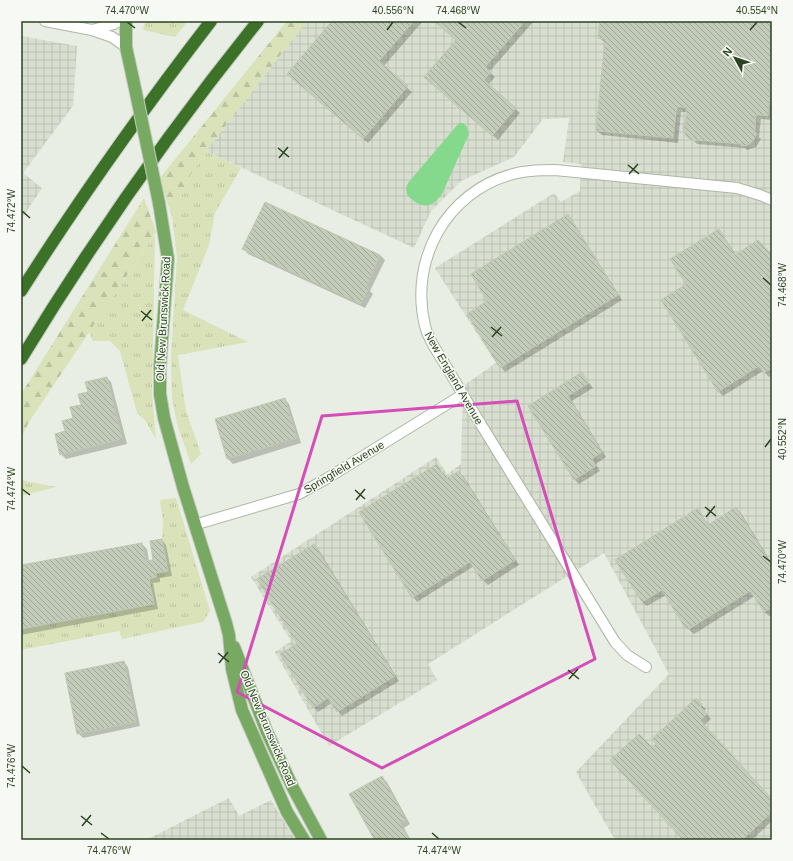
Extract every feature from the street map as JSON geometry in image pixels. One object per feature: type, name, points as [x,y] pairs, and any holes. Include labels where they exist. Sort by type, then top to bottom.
[{"type":"highway","points":[[21,291],[103,168],[169,76],[211,21]]},
{"type":"highway","points":[[21,359],[90,252],[157,154],[258,21]]},
{"type":"main road","name":"Old New Brunswick Road","points":[[126,21],[126,47],[159,203],[168,259],[160,366],[160,394],[164,418],[194,525],[229,635],[267,732],[293,788],[321,840]]},
{"type":"main road","name":"Old New Brunswick Road","points":[[229,635],[232,669],[242,710],[287,812],[304,840]]},
{"type":"street","points":[[45,21],[92,30],[112,37],[126,47]]},
{"type":"street","points":[[92,30],[114,24],[118,21]]},
{"type":"street","name":"New England Avenue","points":[[646,667],[627,655],[615,642],[430,340],[421,304],[421,292],[426,259],[435,236],[443,222],[454,209],[477,189],[512,174],[533,170],[555,170],[737,188],[772,200]]},
{"type":"street","name":"Springfield Avenue","points":[[194,525],[299,494],[462,394]]},
{"type":"highlighted area","points":[[517,401],[595,659],[382,768],[237,692],[322,416]]},
{"type":"shaded area","points":[[307,21],[772,21],[772,840],[615,840],[576,772],[669,674],[604,553],[428,664],[437,680],[329,746],[275,652],[291,641],[251,577],[436,457],[447,474],[461,464],[463,386],[496,363],[435,268],[554,193],[561,202],[580,191],[581,164],[563,162],[569,118],[543,119],[514,157],[461,181],[431,211],[414,248],[206,151]]},
{"type":"shaded area","points":[[21,36],[77,46],[73,106],[23,173],[42,188],[21,220]]},
{"type":"shaded area","points":[[459,123],[463,123],[467,127],[469,134],[442,194],[434,203],[430,205],[421,205],[416,203],[407,195],[406,188],[408,183]]},
{"type":"shaded area","points":[[229,798],[239,816],[271,800],[295,840],[146,840]]},
{"type":"green space","points":[[145,21],[188,21],[175,37],[143,30]]},
{"type":"green space","points":[[287,21],[307,21],[206,151],[191,174],[172,216],[159,179]]},
{"type":"green space","points":[[206,151],[241,168],[215,213],[209,245],[183,310],[248,342],[178,355],[186,411],[201,454],[191,464],[178,427],[172,399],[171,356],[177,257],[172,216],[191,174]]},
{"type":"green space","points":[[144,198],[156,232],[29,422],[21,438],[21,394]]},
{"type":"green space","points":[[155,234],[152,394],[156,439],[145,420],[137,413],[120,351],[110,341],[93,341],[89,332]]},
{"type":"green space","points":[[21,480],[56,487],[21,496]]},
{"type":"green space","points":[[176,498],[210,611],[203,622],[122,639],[119,631],[21,650],[21,629],[154,604],[149,579],[156,577],[156,573],[168,571],[162,539],[163,523],[160,500]]},
{"type":"building","points":[[332,21],[414,21],[379,61],[408,86],[363,139],[287,74]]},
{"type":"building","points":[[434,21],[525,21],[485,67],[491,72],[484,80],[516,108],[492,136],[424,77],[456,40]]},
{"type":"building","points":[[600,21],[772,21],[772,69],[768,116],[756,115],[755,133],[757,133],[753,141],[748,145],[741,146],[741,144],[691,140],[686,136],[683,129],[683,126],[685,126],[687,108],[677,107],[673,138],[596,131],[605,39],[598,38]]},
{"type":"building","points":[[265,202],[380,255],[366,287],[369,288],[361,304],[242,249]]},
{"type":"building","points":[[568,214],[618,295],[500,368],[467,314],[487,301],[471,274]]},
{"type":"building","points":[[719,229],[735,255],[758,240],[772,255],[772,368],[764,373],[759,366],[718,392],[661,300],[686,284],[670,259]]},
{"type":"building","points":[[582,372],[589,383],[568,396],[602,452],[592,459],[596,466],[574,480],[528,406]]},
{"type":"building","points":[[107,377],[122,439],[60,455],[55,434],[65,431],[62,421],[73,418],[70,407],[81,405],[78,394],[88,392],[85,382]]},
{"type":"building","points":[[285,398],[297,438],[227,459],[215,419]]},
{"type":"building","points":[[437,464],[446,479],[459,471],[515,560],[482,581],[470,562],[412,598],[359,512]]},
{"type":"building","points":[[736,507],[772,566],[772,607],[764,612],[750,591],[689,629],[685,628],[662,590],[642,602],[615,560],[698,508],[708,525]]},
{"type":"building","points":[[162,539],[168,571],[156,573],[156,577],[149,579],[154,604],[21,629],[21,565],[142,543],[146,561],[153,560],[150,541]]},
{"type":"building","points":[[314,544],[395,676],[337,712],[328,698],[313,708],[280,654],[297,644],[257,579]]},
{"type":"building","points":[[124,661],[136,722],[77,734],[65,673]]},
{"type":"building","points":[[696,698],[702,704],[700,706],[707,714],[700,720],[772,799],[772,812],[742,840],[683,840],[610,760],[639,734],[652,747],[656,744],[652,739]]},
{"type":"building","points":[[382,776],[406,820],[400,823],[410,840],[382,840],[379,836],[374,839],[349,794]]}]
